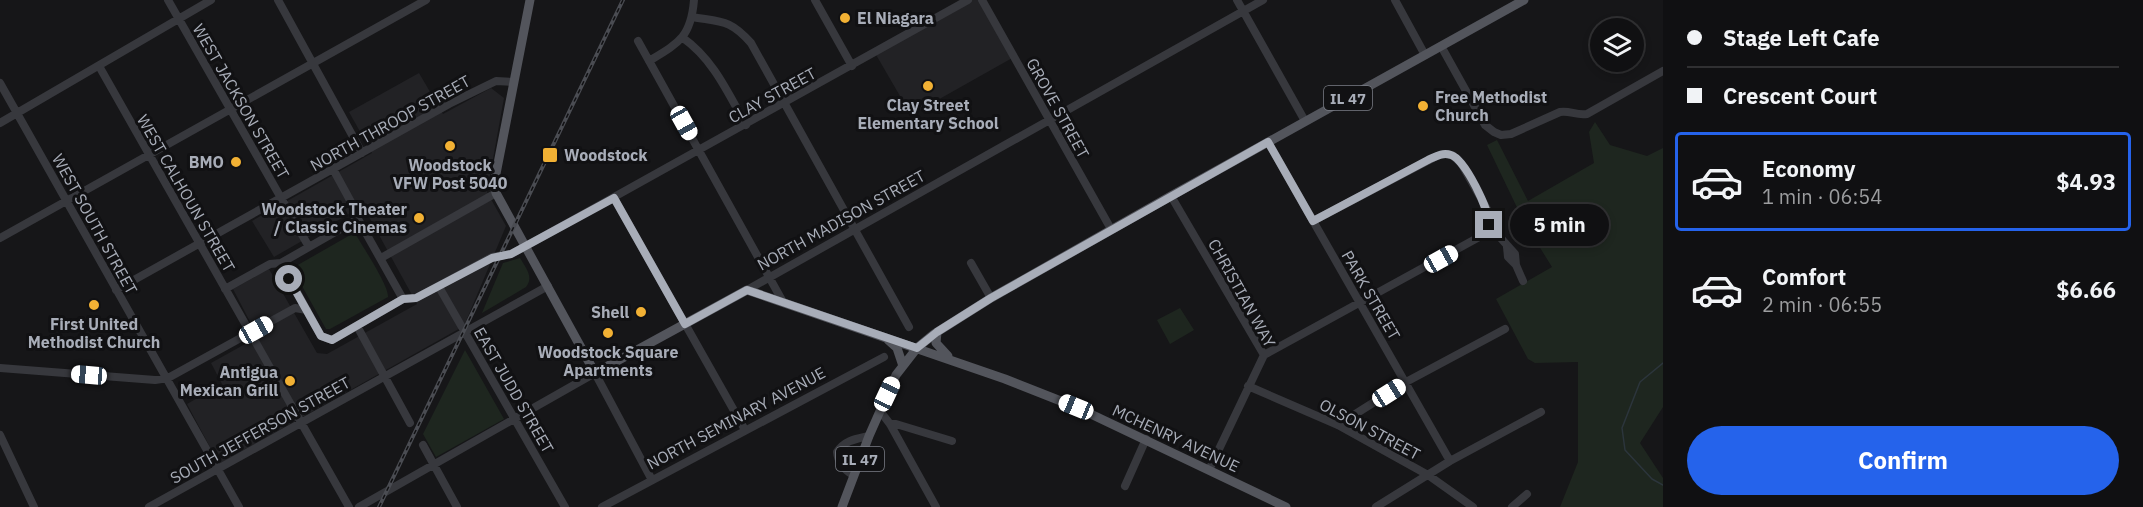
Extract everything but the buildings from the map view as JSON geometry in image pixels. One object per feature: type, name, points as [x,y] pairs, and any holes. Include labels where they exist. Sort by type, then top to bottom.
[{"type":"main road","points":[[530,0],[494,184],[496,193],[595,374]]},
{"type":"main road","name":"IL 47","points":[[842,507],[853,475],[896,375],[917,348],[937,332],[1111,229],[1524,0]]},
{"type":"main road","name":"NORTH MADISON STREET","points":[[595,374],[747,290]]},
{"type":"main road","name":"MCHENRY AVENUE","points":[[747,290],[952,360],[1076,407],[1286,507]]},
{"type":"main road","points":[[937,332],[936,343],[952,360]]},
{"type":"main road","points":[[885,337],[897,348],[903,366]]},
{"type":"street","name":"WEST JACKSON STREET","points":[[168,0],[309,247]]},
{"type":"street","points":[[0,123],[211,0]]},
{"type":"street","points":[[278,0],[362,153]]},
{"type":"street","points":[[0,238],[426,0]]},
{"type":"street","points":[[649,61],[683,38],[692,16],[694,0]]},
{"type":"street","points":[[815,0],[852,66]]},
{"type":"street","name":"CLAY STREET","points":[[306,310],[321,336],[332,340],[403,299],[416,298],[492,258],[511,254],[526,246],[968,0]]},
{"type":"street","name":"GROVE STREET","points":[[982,0],[1111,229]]},
{"type":"street","points":[[1238,0],[1305,122]]},
{"type":"street","name":"NORTH MADISON STREET","points":[[747,290],[1263,0]]},
{"type":"street","points":[[1395,0],[1425,55]]},
{"type":"street","points":[[692,16],[718,20],[732,25],[751,42],[909,327]]},
{"type":"street","points":[[683,38],[707,59],[746,125]]},
{"type":"street","points":[[638,41],[783,302]]},
{"type":"street","points":[[1441,46],[1485,125],[1501,135],[1511,134],[1560,112],[1587,114],[1663,71]]},
{"type":"street","name":"WEST CALHOUN STREET","points":[[99,66],[349,507]]},
{"type":"street","name":"NORTH THROOP STREET","points":[[116,290],[449,104],[496,81],[514,82]]},
{"type":"street","name":"WEST SOUTH STREET","points":[[0,83],[239,507]]},
{"type":"street","name":"PARK STREET","points":[[1268,142],[1450,461]]},
{"type":"street","points":[[1313,221],[1437,156],[1449,154],[1455,156],[1461,163],[1487,209],[1489,225],[1515,254],[1516,266],[1522,281]]},
{"type":"street","points":[[333,169],[403,299]]},
{"type":"street","points":[[381,258],[496,193]]},
{"type":"street","name":"CHRISTIAN WAY","points":[[1171,196],[1264,355],[1209,470]]},
{"type":"street","points":[[614,198],[745,430]]},
{"type":"street","points":[[225,289],[270,264],[281,263],[358,219]]},
{"type":"street","points":[[1264,355],[1481,236],[1489,225]]},
{"type":"street","points":[[281,263],[306,310]]},
{"type":"street","points":[[971,263],[991,298]]},
{"type":"street","name":"SOUTH JEFFERSON STREET","points":[[149,507],[548,286]]},
{"type":"street","name":"EAST JUDD STREET","points":[[439,287],[565,507]]},
{"type":"street","points":[[295,308],[298,295]]},
{"type":"street","points":[[0,368],[155,380],[168,378],[295,308],[306,310]]},
{"type":"street","points":[[357,326],[410,423]]},
{"type":"street","points":[[1338,425],[1406,382],[1505,329]]},
{"type":"street","name":"NORTH SEMINARY AVENUE","points":[[602,507],[884,357]]},
{"type":"street","points":[[595,374],[652,480]]},
{"type":"street","name":"NORTH MADISON STREET","points":[[359,507],[595,374]]},
{"type":"street","name":"OLSON STREET","points":[[1248,386],[1338,425],[1428,475],[1473,507]]},
{"type":"street","points":[[880,411],[890,424],[936,507]]},
{"type":"street","points":[[1376,507],[1450,461],[1541,412]]},
{"type":"street","points":[[890,424],[952,441]]},
{"type":"street","points":[[0,435],[34,507]]},
{"type":"street","points":[[853,475],[842,466],[837,452],[850,440],[869,436]]},
{"type":"street","points":[[1125,486],[1146,439]]},
{"type":"street","points":[[423,445],[457,507]]},
{"type":"street","points":[[1512,507],[1527,494]]},
{"type":"shaded area","name":"Clay Street Elementary School","points":[[968,0],[982,0],[1014,57],[911,115],[875,53]]},
{"type":"shaded area","points":[[419,73],[443,114],[491,88],[504,98],[487,192],[506,226],[464,326],[219,464],[187,404],[222,384],[211,363],[258,337],[233,289],[269,269],[317,353],[327,354],[417,304],[363,206],[274,257],[252,221],[372,153],[349,112]]},
{"type":"shaded area","points":[[1595,122],[1610,145],[1647,156],[1663,148],[1663,407],[1640,443],[1663,478],[1663,507],[1560,507],[1578,462],[1578,362],[1535,363],[1528,359],[1496,299],[1552,267],[1524,222],[1487,145],[1497,140],[1528,201],[1594,163],[1589,132]]},
{"type":"shaded area","points":[[352,234],[356,235],[375,266],[388,297],[330,329],[326,329],[293,270],[296,266]]},
{"type":"shaded area","points":[[520,258],[529,276],[526,287],[482,313],[503,263]]},
{"type":"shaded area","points":[[1180,308],[1194,330],[1170,344],[1157,320]]},
{"type":"shaded area","points":[[465,350],[504,419],[436,457],[423,434]]},
{"type":"waterway","points":[[1663,363],[1640,382],[1622,428],[1625,450],[1652,479],[1663,485]]},
{"type":"railway","points":[[379,507],[623,0]]},
{"type":"place","name":"El Niagara","points":[[845,18]]},
{"type":"place","name":"Clay Street Elementary School","points":[[928,86]]},
{"type":"place","name":"Free Methodist Church","points":[[1423,106]]},
{"type":"place","name":"Woodstock VFW Post 5040","points":[[450,146]]},
{"type":"place","name":"Woodstock","points":[[550,155]]},
{"type":"place","name":"BMO","points":[[236,162]]},
{"type":"place","name":"Woodstock Theater / Classic Cinemas","points":[[419,218]]},
{"type":"place","name":"First United Methodist Church","points":[[94,305]]},
{"type":"place","name":"Shell","points":[[641,312]]},
{"type":"place","name":"Woodstock Square Apartments","points":[[608,333]]},
{"type":"place","name":"Antigua Mexican Grill","points":[[290,381]]},
{"type":"route","points":[[289,279],[321,336],[332,340],[403,299],[416,298],[492,258],[511,254],[614,198],[685,324],[747,290],[917,348],[937,332],[991,298],[1268,142],[1313,221],[1428,160],[1447,154],[1455,156],[1461,163],[1487,209],[1489,225]]}]
